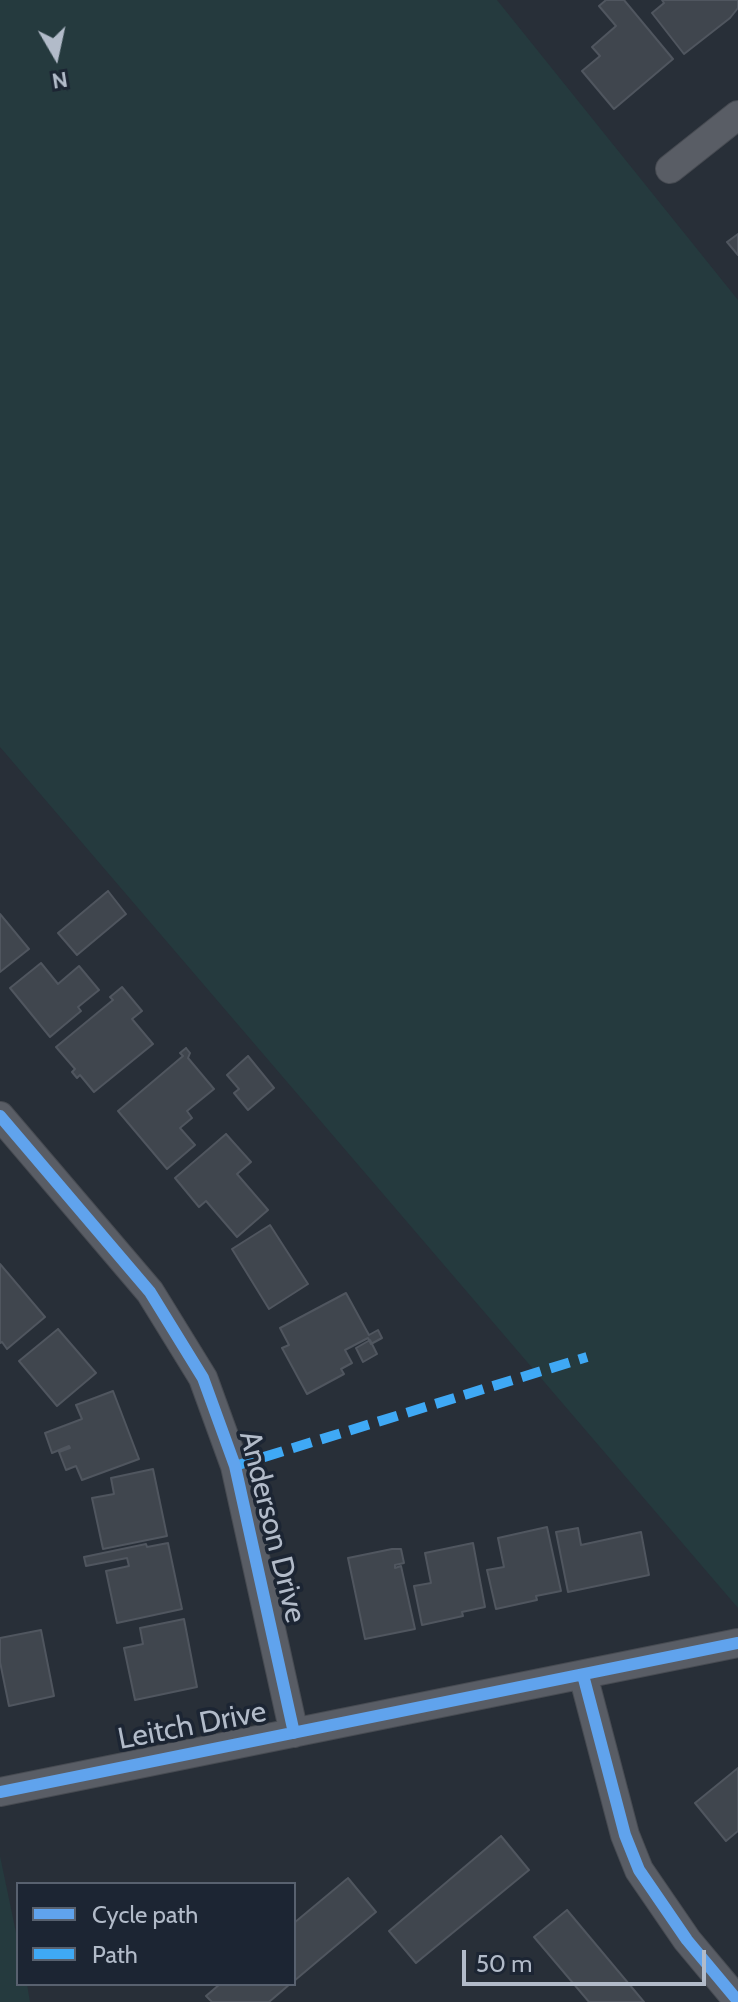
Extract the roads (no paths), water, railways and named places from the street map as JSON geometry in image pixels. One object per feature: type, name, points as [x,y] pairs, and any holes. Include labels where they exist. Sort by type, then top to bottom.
[{"type":"street","points":[[670,169],[738,115]]},
{"type":"street","name":"Anderson Drive","points":[[0,1116],[150,1292],[203,1378],[235,1466],[294,1733]]},
{"type":"street","name":"Leitch Drive","points":[[0,1792],[738,1643]]},
{"type":"street","points":[[583,1675],[625,1835],[639,1870],[687,1940],[738,2001]]}]
